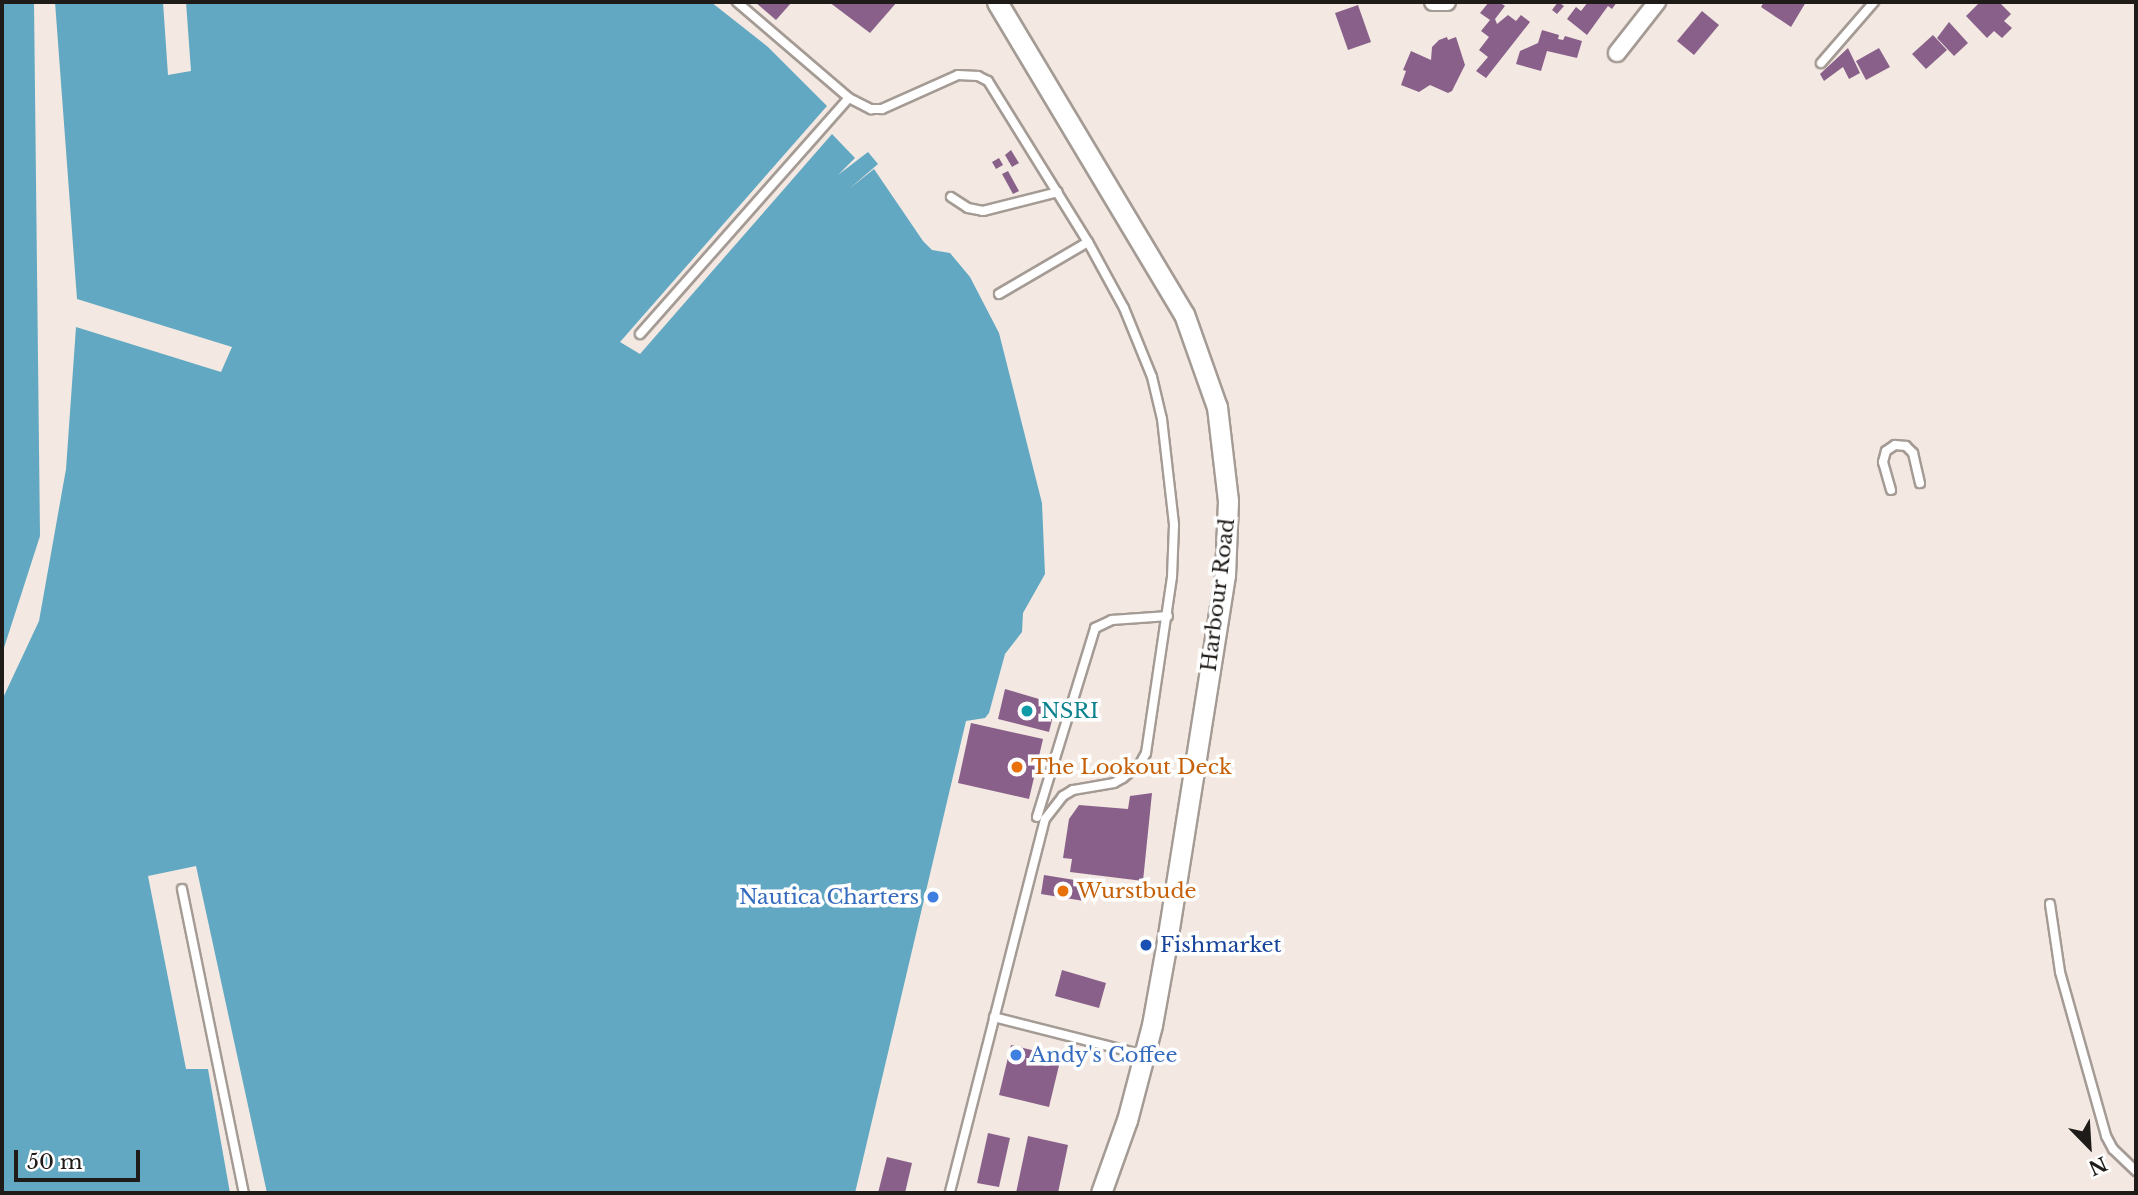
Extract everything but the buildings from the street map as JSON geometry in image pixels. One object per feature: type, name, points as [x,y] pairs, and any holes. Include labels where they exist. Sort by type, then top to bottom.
[{"type":"street","name":"Harbour Road","points":[[997,2],[1184,314],[1210,384],[1223,437],[1228,501],[1225,575],[1168,936],[1128,1119],[1101,1193]]},
{"type":"street","points":[[1433,2],[1447,2]]},
{"type":"street","points":[[1618,53],[1657,2]]},
{"type":"lane","points":[[737,2],[849,98],[872,109],[883,109],[958,75],[978,76],[988,81],[1088,242],[1129,319],[1152,377],[1161,419],[1174,526],[1168,615],[1146,753],[1140,764],[1114,783],[1073,790],[1063,796],[1045,819],[950,1193]]},
{"type":"lane","points":[[1821,63],[1874,2]]},
{"type":"lane","points":[[640,334],[849,98]]},
{"type":"lane","points":[[951,197],[968,208],[983,211],[1058,192]]},
{"type":"lane","points":[[999,294],[1088,242]]},
{"type":"lane","points":[[1891,489],[1883,462],[1886,451],[1895,445],[1906,446],[1913,453],[1920,483]]},
{"type":"lane","points":[[1037,817],[1095,628],[1112,620],[1168,615]]},
{"type":"lane","points":[[182,889],[244,1193]]},
{"type":"lane","points":[[2050,904],[2057,960],[2106,1136],[2113,1149],[2136,1171]]},
{"type":"lane","points":[[994,1017],[1144,1055]]},
{"type":"water","points":[[2,2],[34,2],[40,536],[2,654]]},
{"type":"water","points":[[55,2],[163,2],[168,75],[191,71],[186,2],[711,2],[768,47],[827,106],[620,342],[640,354],[832,134],[855,158],[838,175],[868,152],[878,164],[849,189],[874,169],[923,241],[932,250],[950,253],[970,277],[999,333],[1042,503],[1045,574],[1023,613],[1022,632],[1005,654],[989,713],[985,718],[966,721],[855,1193],[267,1193],[196,866],[148,876],[186,1069],[208,1069],[230,1193],[2,1193],[2,700],[39,621],[66,469],[76,327],[221,372],[232,347],[77,299]]},
{"type":"place","name":"NSRI","points":[[1027,711]]},
{"type":"place","name":"The Lookout Deck","points":[[1017,767]]},
{"type":"place","name":"Wurstbude","points":[[1063,891]]},
{"type":"place","name":"Nautica Charters","points":[[933,897]]},
{"type":"place","name":"Fishmarket","points":[[1146,945]]},
{"type":"place","name":"Andy's Coffee","points":[[1016,1055]]}]
